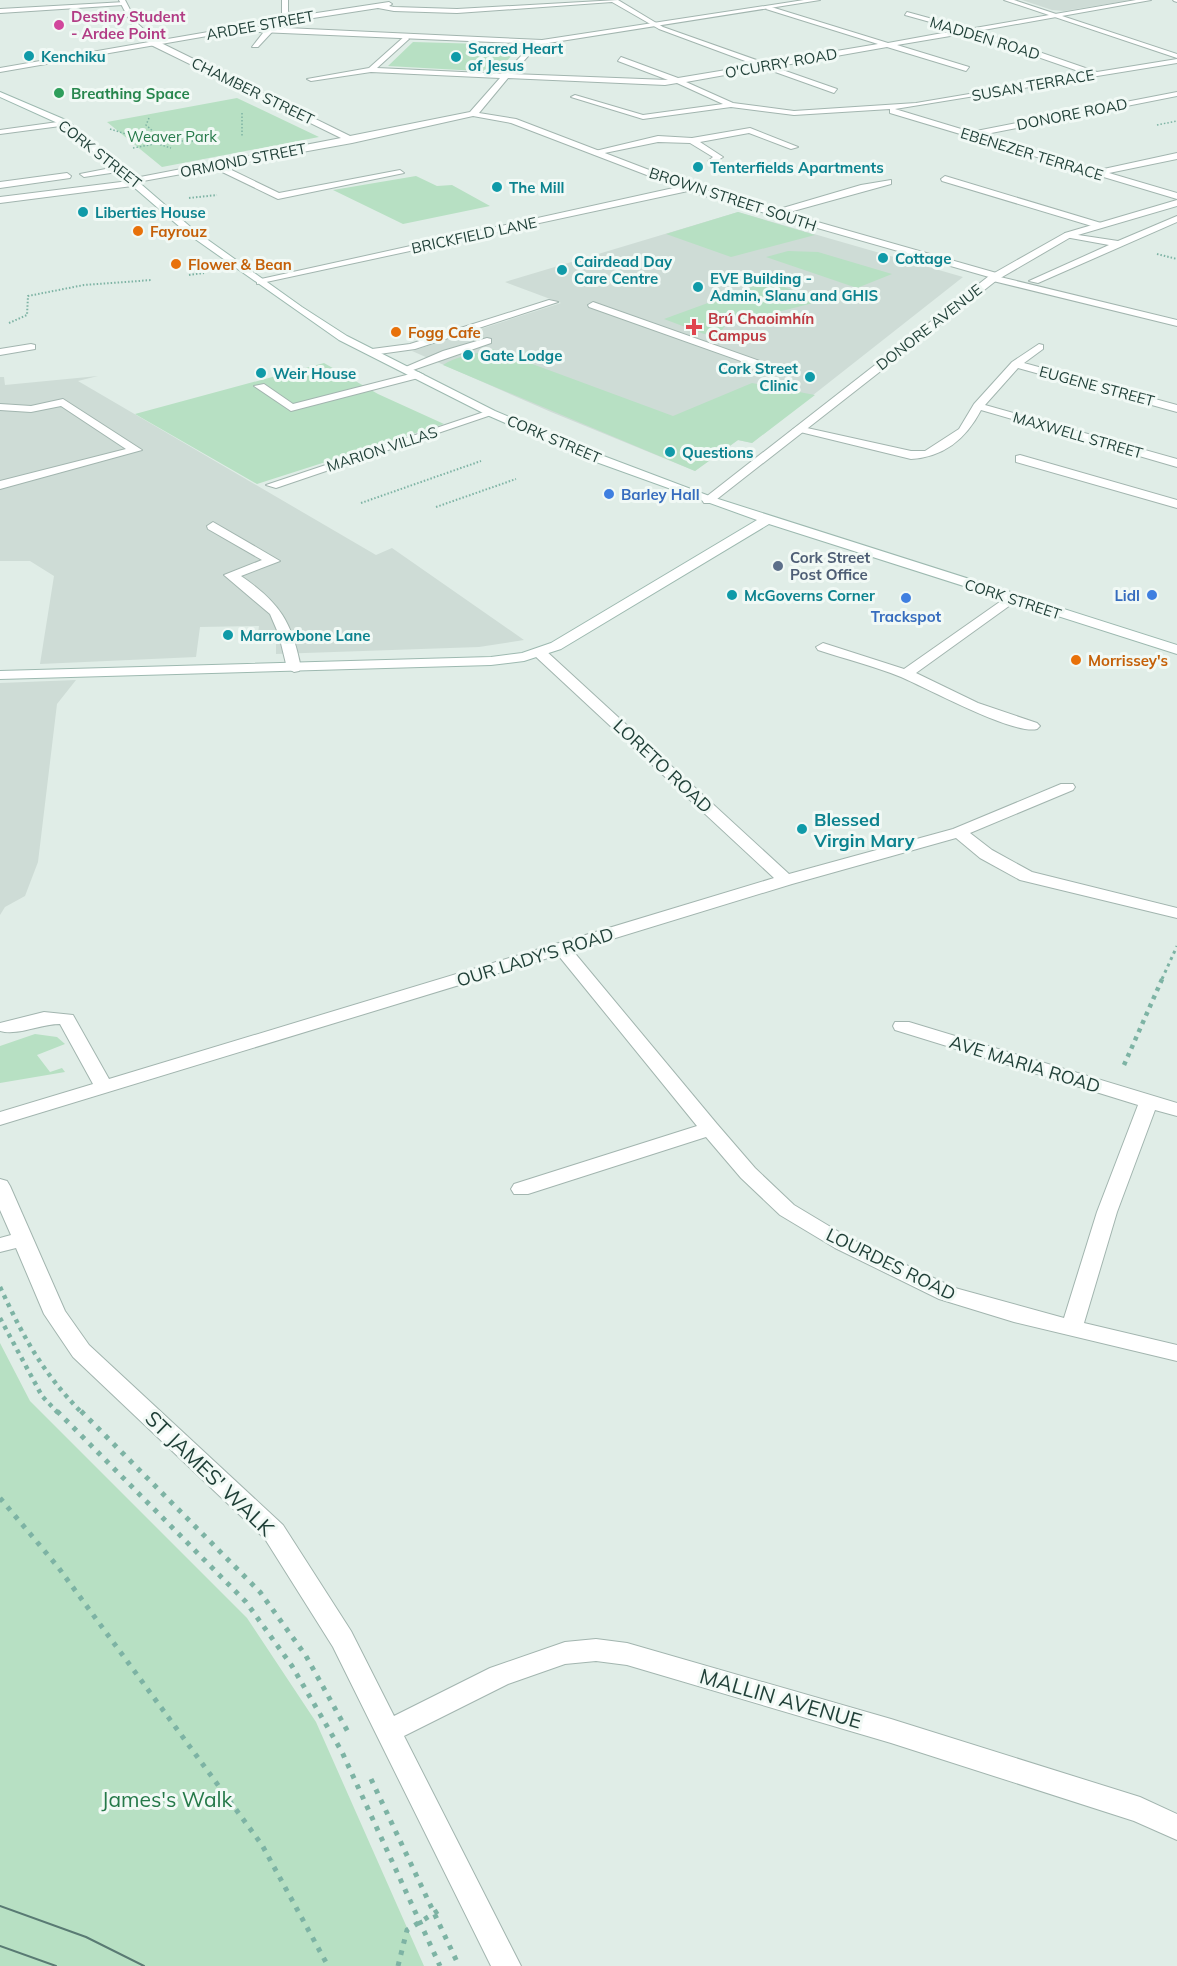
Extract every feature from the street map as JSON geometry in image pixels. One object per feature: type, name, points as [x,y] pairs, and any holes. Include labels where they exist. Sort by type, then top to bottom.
[{"type":"street","points":[[285,0],[285,13],[296,19]]},
{"type":"street","points":[[379,6],[412,0]]},
{"type":"street","points":[[379,6],[394,9],[458,11],[613,0],[656,25],[834,91]]},
{"type":"street","points":[[281,21],[305,31],[536,42],[817,0]]},
{"type":"street","points":[[1007,0],[1177,56]]},
{"type":"street","name":"O'CURRY ROAD","points":[[311,79],[371,70],[645,84],[679,81],[1148,0]]},
{"type":"street","points":[[0,11],[122,2]]},
{"type":"street","name":"CHAMBER STREET","points":[[122,2],[134,24],[154,43],[352,140]]},
{"type":"street","name":"ARDEE STREET","points":[[0,70],[379,6]]},
{"type":"street","points":[[768,8],[966,69]]},
{"type":"street","name":"MADDEN ROAD","points":[[907,14],[969,31],[1096,74]]},
{"type":"street","points":[[233,29],[332,33]]},
{"type":"street","points":[[255,45],[269,31]]},
{"type":"street","points":[[371,70],[406,37]]},
{"type":"street","points":[[473,114],[536,42]]},
{"type":"street","points":[[621,59],[679,81],[731,105]]},
{"type":"street","name":"SUSAN TERRACE","points":[[889,108],[1177,61]]},
{"type":"street","name":"CORK STREET","points":[[0,94],[65,123],[121,169],[191,232],[307,315],[372,352],[491,413],[589,455],[708,500],[1177,650]]},
{"type":"street","name":"DONORE ROAD","points":[[967,135],[1177,94]]},
{"type":"street","points":[[575,97],[643,117],[731,105],[794,113],[862,107],[889,108]]},
{"type":"street","name":"EBENEZER TERRACE","points":[[889,108],[967,135],[1177,196]]},
{"type":"street","name":"ORMOND STREET","points":[[0,200],[136,182],[473,114]]},
{"type":"street","name":"BROWN STREET SOUTH","points":[[473,114],[513,121],[688,188],[773,214],[994,277],[1177,323]]},
{"type":"street","points":[[0,132],[65,123]]},
{"type":"street","points":[[595,152],[658,139],[692,141],[750,130],[794,147]]},
{"type":"street","points":[[692,141],[719,157],[712,161]]},
{"type":"street","points":[[1095,173],[1177,156]]},
{"type":"street","points":[[217,166],[278,196],[400,173]]},
{"type":"street","points":[[84,174],[121,169]]},
{"type":"street","points":[[0,185],[67,176]]},
{"type":"street","points":[[945,179],[1098,225]]},
{"type":"street","points":[[773,214],[888,182]]},
{"type":"street","name":"BRICKFIELD LANE","points":[[261,282],[688,188]]},
{"type":"street","name":"DONORE AVENUE","points":[[708,500],[994,277],[1068,235],[1177,203]]},
{"type":"street","points":[[1034,280],[1177,219]]},
{"type":"street","points":[[1068,235],[1119,244]]},
{"type":"street","points":[[372,352],[411,347],[553,302]]},
{"type":"street","points":[[593,305],[770,368]]},
{"type":"street","points":[[406,369],[487,341]]},
{"type":"street","points":[[0,352],[31,347]]},
{"type":"street","points":[[798,430],[911,455],[928,454],[964,431],[978,406],[1016,364],[1039,347]]},
{"type":"street","name":"EUGENE STREET","points":[[1016,364],[1177,409]]},
{"type":"street","points":[[260,386],[291,408],[418,375]]},
{"type":"street","points":[[0,407],[31,409],[63,402],[136,450],[0,485]]},
{"type":"street","name":"MAXWELL STREET","points":[[978,406],[1177,463]]},
{"type":"street","name":"MARION VILLAS","points":[[272,485],[491,413]]},
{"type":"street","points":[[1020,459],[1177,504]]},
{"type":"street","points":[[1100,495],[1114,486]]},
{"type":"street","points":[[0,675],[491,661],[540,653],[563,642],[768,519]]},
{"type":"street","points":[[213,526],[273,561],[231,575],[268,600],[287,631],[294,668]]},
{"type":"street","points":[[906,674],[1011,598]]},
{"type":"street","points":[[823,647],[906,674],[973,706],[1032,726]]},
{"type":"street","name":"LORETO ROAD","points":[[540,653],[786,880]]},
{"type":"street","name":"OUR LADY'S ROAD","points":[[0,1119],[786,880],[959,832],[1067,787]]},
{"type":"street","points":[[959,832],[986,854],[1026,876],[1177,913]]},
{"type":"street","name":"LOURDES ROAD","points":[[562,949],[710,1129],[748,1173],[787,1210],[842,1243],[947,1294],[1014,1314],[1177,1353]]},
{"type":"street","points":[[7,1027],[44,1018],[66,1019],[104,1087]]},
{"type":"street","name":"AVE MARIA ROAD","points":[[902,1026],[1177,1110]]},
{"type":"street","points":[[1072,1327],[1107,1212],[1149,1101]]},
{"type":"street","points":[[521,1189],[710,1129]]},
{"type":"street","name":"ST JAMES' WALK","points":[[0,1186],[10,1243],[54,1314],[81,1352],[274,1532],[342,1639],[506,1966]]},
{"type":"street","name":"MALLIN AVENUE","points":[[387,1732],[499,1676],[565,1653],[596,1650],[627,1654],[891,1731],[1140,1810],[1177,1827]]},
{"type":"path","points":[[241,161],[237,155],[242,140],[242,109],[277,103]]},
{"type":"path","points":[[149,118],[146,125],[156,134],[171,141]]},
{"type":"path","points":[[102,130],[113,129],[174,150]]},
{"type":"path","points":[[159,203],[262,188]]},
{"type":"path","points":[[0,325],[27,315],[28,296],[84,285],[152,280]]},
{"type":"path","points":[[361,503],[481,461]]},
{"type":"path","points":[[436,507],[516,479]]},
{"type":"path","points":[[1114,1091],[1130,1049],[1177,946]]},
{"type":"path","points":[[0,1287],[28,1346],[60,1390],[260,1592],[306,1656],[351,1737]]},
{"type":"path","points":[[0,1318],[42,1396],[246,1602],[292,1666],[342,1752],[440,1966]]},
{"type":"path","points":[[0,1498],[58,1567],[262,1845],[328,1966]]},
{"type":"path","points":[[366,1768],[459,1966]]},
{"type":"path","points":[[398,1966],[407,1930],[470,1892]]},
{"type":"shaded area","points":[[1022,0],[1131,0],[1064,11],[1052,10]]},
{"type":"shaded area","name":"Brú Chaoimhín Campus","points":[[738,212],[963,277],[752,443],[738,440],[695,471],[551,412],[412,351],[561,303],[505,282]]},
{"type":"shaded area","points":[[98,376],[78,381],[376,555],[392,548],[524,640],[479,647],[276,654],[276,642],[257,642],[259,626],[200,627],[196,657],[40,664],[54,576],[30,561],[0,561],[0,377],[4,377],[5,385]]},
{"type":"shaded area","points":[[76,680],[57,704],[38,862],[25,896],[5,907],[0,915],[0,683]]},
{"type":"green space","points":[[413,42],[517,45],[520,47],[496,72],[388,66]]},
{"type":"green space","name":"Weaver Park","points":[[237,98],[319,137],[162,167],[107,122]]},
{"type":"green space","points":[[416,176],[437,186],[452,185],[490,206],[403,224],[333,190]]},
{"type":"green space","points":[[738,212],[815,235],[731,257],[666,234]]},
{"type":"green space","points":[[788,251],[818,252],[892,274],[857,288],[766,257]]},
{"type":"green space","points":[[768,281],[821,301],[754,318],[730,319],[722,330],[704,334],[664,319]]},
{"type":"green space","points":[[492,349],[673,416],[752,383],[815,395],[752,443],[738,440],[695,471],[443,365],[460,357]]},
{"type":"green space","points":[[324,363],[378,394],[444,424],[257,484],[135,414]]},
{"type":"green space","points":[[35,1034],[57,1037],[65,1044],[37,1055],[50,1072],[62,1068],[65,1072],[0,1083],[0,1046]]},
{"type":"green space","name":"James's Walk","points":[[0,1343],[30,1401],[247,1618],[316,1722],[424,1966],[0,1966]]},
{"type":"tram line","points":[[0,1906],[86,1937],[144,1966]]},
{"type":"tram line","points":[[0,1946],[56,1966]]},
{"type":"place","name":"Destiny Student - Ardee Point","points":[[59,25]]},
{"type":"place","name":"Kenchiku","points":[[29,56]]},
{"type":"place","name":"Sacred Heart of Jesus","points":[[456,57]]},
{"type":"place","name":"Breathing Space","points":[[59,93]]},
{"type":"place","name":"Tenterfields Apartments","points":[[698,167]]},
{"type":"place","name":"The Mill","points":[[497,187]]},
{"type":"place","name":"Liberties House","points":[[83,212]]},
{"type":"place","name":"Fayrouz","points":[[138,231]]},
{"type":"place","name":"Cottage","points":[[883,258]]},
{"type":"place","name":"Flower & Bean","points":[[176,264]]},
{"type":"place","name":"Cairdead Day Care Centre","points":[[562,270]]},
{"type":"place","name":"EVE Building - Admin, Slanu and GHIS","points":[[698,287]]},
{"type":"place","name":"Brú Chaoimhín Campus","points":[[694,327]]},
{"type":"place","name":"Fogg Cafe","points":[[396,332]]},
{"type":"place","name":"Gate Lodge","points":[[468,355]]},
{"type":"place","name":"Weir House","points":[[261,373]]},
{"type":"place","name":"Cork Street Clinic","points":[[810,377]]},
{"type":"place","name":"Questions","points":[[670,452]]},
{"type":"place","name":"Barley Hall","points":[[609,494]]},
{"type":"place","name":"Cork Street Post Office","points":[[778,566]]},
{"type":"place","name":"McGoverns Corner","points":[[732,595]]},
{"type":"place","name":"Lidl","points":[[1152,595]]},
{"type":"place","name":"Trackspot","points":[[906,598]]},
{"type":"place","name":"Marrowbone Lane","points":[[228,635]]},
{"type":"place","name":"Morrissey's","points":[[1076,660]]},
{"type":"place","name":"Blessed Virgin Mary","points":[[802,829]]}]
